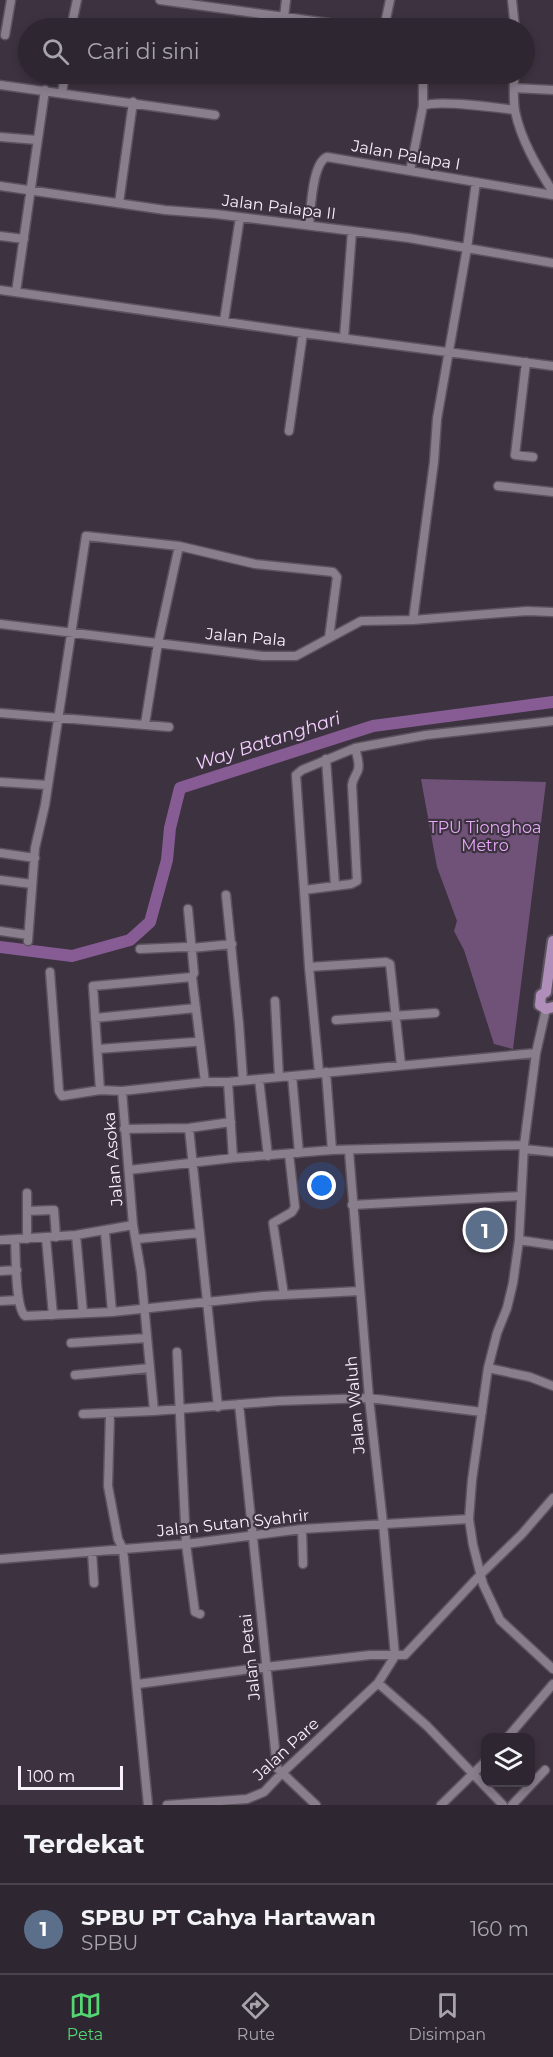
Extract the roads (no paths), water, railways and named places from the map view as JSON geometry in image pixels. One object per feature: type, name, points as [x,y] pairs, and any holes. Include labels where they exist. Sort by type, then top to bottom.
[{"type":"main road","points":[[549,1008],[539,1002],[541,995],[550,992],[553,941]]},
{"type":"street","points":[[5,34],[11,0]]},
{"type":"street","points":[[73,18],[76,0]]},
{"type":"street","points":[[160,0],[291,18]]},
{"type":"street","points":[[284,17],[286,0]]},
{"type":"street","points":[[386,18],[390,0]]},
{"type":"street","points":[[512,0],[514,18]]},
{"type":"street","points":[[63,93],[64,84]]},
{"type":"street","points":[[410,171],[423,106],[423,84]]},
{"type":"street","points":[[0,85],[215,115]]},
{"type":"street","points":[[553,90],[514,87],[515,110],[523,136],[535,163],[553,193]]},
{"type":"street","points":[[16,292],[45,90]]},
{"type":"street","points":[[119,203],[133,102]]},
{"type":"street","points":[[423,106],[450,104],[515,110]]},
{"type":"street","points":[[0,136],[37,141]]},
{"type":"street","name":"Jalan Palapa I","points":[[309,225],[316,170],[324,158],[553,193]]},
{"type":"street","points":[[413,620],[434,462],[437,419],[467,248],[476,182]]},
{"type":"street","name":"Jalan Palapa II","points":[[0,186],[119,203],[309,225],[553,263]]},
{"type":"street","points":[[224,321],[240,217]]},
{"type":"street","points":[[344,338],[352,231]]},
{"type":"street","points":[[0,236],[24,239]]},
{"type":"street","points":[[0,290],[553,366]]},
{"type":"street","points":[[288,431],[303,333]]},
{"type":"street","points":[[526,362],[515,455],[532,457]]},
{"type":"street","points":[[498,486],[553,492]]},
{"type":"street","points":[[0,930],[28,938],[34,858],[87,536],[179,546],[255,564],[335,573],[337,577],[329,638]]},
{"type":"street","points":[[145,724],[158,643],[179,546]]},
{"type":"street","name":"Jalan Pala","points":[[0,624],[263,656],[289,657],[307,652],[361,621],[413,620],[527,611],[553,612]]},
{"type":"street","points":[[0,713],[169,727]]},
{"type":"street","points":[[332,1150],[309,967],[296,775],[326,759],[355,748],[426,735],[553,721]]},
{"type":"street","points":[[304,890],[354,884],[357,881],[352,785],[353,778],[358,772],[355,748]]},
{"type":"street","points":[[326,759],[335,885]]},
{"type":"street","points":[[0,782],[47,785]]},
{"type":"street","points":[[0,853],[34,858]]},
{"type":"street","points":[[0,880],[32,884]]},
{"type":"street","points":[[226,895],[243,1080]]},
{"type":"street","points":[[188,909],[194,973],[192,977],[205,1082]]},
{"type":"street","points":[[140,949],[185,946],[192,948],[232,944]]},
{"type":"street","points":[[309,967],[389,963],[401,1065]]},
{"type":"street","points":[[50,972],[60,1095],[65,1096],[100,1090],[122,1091],[536,1053]]},
{"type":"street","points":[[100,1090],[92,988],[95,985],[192,977]]},
{"type":"street","points":[[275,1001],[279,1077]]},
{"type":"street","points":[[95,1018],[196,1008]]},
{"type":"street","points":[[549,1008],[536,1053],[524,1147],[519,1240],[509,1299],[488,1368],[472,1480],[469,1519],[483,1584],[500,1620],[553,1669]]},
{"type":"street","points":[[336,1020],[435,1013]]},
{"type":"street","points":[[98,1049],[200,1040]]},
{"type":"street","points":[[292,1076],[299,1153]]},
{"type":"street","points":[[259,1079],[268,1156]]},
{"type":"street","points":[[228,1082],[233,1158]]},
{"type":"street","name":"Jalan Asoka","points":[[122,1091],[133,1225],[137,1239],[154,1411]]},
{"type":"street","points":[[124,1129],[189,1128],[231,1122]]},
{"type":"street","points":[[189,1128],[218,1407]]},
{"type":"street","points":[[129,1170],[332,1150],[524,1147],[553,1152]]},
{"type":"street","name":"Jalan Waluh","points":[[349,1150],[369,1398],[395,1656]]},
{"type":"street","points":[[284,1295],[273,1223],[294,1210],[289,1154]]},
{"type":"street","points":[[27,1193],[27,1239]]},
{"type":"street","points":[[352,1205],[521,1196]]},
{"type":"street","points":[[27,1211],[54,1210],[56,1237]]},
{"type":"street","points":[[0,1240],[105,1232],[133,1225]]},
{"type":"street","points":[[105,1232],[112,1312]]},
{"type":"street","points":[[137,1239],[200,1233]]},
{"type":"street","points":[[76,1235],[83,1313]]},
{"type":"street","points":[[46,1238],[53,1315]]},
{"type":"street","points":[[15,1240],[19,1300],[21,1312],[25,1316],[112,1312],[207,1301],[360,1291]]},
{"type":"street","points":[[519,1240],[553,1245]]},
{"type":"street","points":[[0,1271],[17,1270]]},
{"type":"street","points":[[0,1301],[19,1300]]},
{"type":"street","points":[[71,1343],[147,1338]]},
{"type":"street","points":[[177,1352],[186,1544],[195,1612],[200,1614]]},
{"type":"street","points":[[75,1375],[150,1368]]},
{"type":"street","points":[[488,1368],[530,1377],[553,1386]]},
{"type":"street","points":[[82,1414],[369,1398],[482,1412]]},
{"type":"street","name":"Jalan Petai","points":[[239,1404],[266,1666],[278,1768],[281,1774]]},
{"type":"street","points":[[110,1414],[108,1486],[118,1539],[123,1549],[138,1684],[148,1805]]},
{"type":"street","points":[[138,1684],[266,1666],[370,1655],[405,1655],[522,1534],[553,1498]]},
{"type":"street","name":"Jalan Sutan Syahrir","points":[[0,1559],[186,1544],[383,1523],[469,1519]]},
{"type":"street","points":[[302,1530],[303,1564]]},
{"type":"street","points":[[92,1552],[94,1584]]},
{"type":"street","name":"Jalan Pare","points":[[167,1805],[253,1801],[378,1683],[395,1656]]},
{"type":"street","points":[[378,1683],[427,1726],[503,1805]]},
{"type":"street","points":[[510,1733],[553,1684]]},
{"type":"street","points":[[441,1805],[481,1766]]},
{"type":"street","points":[[512,1805],[545,1770]]},
{"type":"street","points":[[281,1774],[316,1805]]},
{"type":"waterway","name":"Way Batanghari","points":[[0,947],[72,956],[130,940],[150,922],[167,860],[170,828],[180,788],[373,726],[553,702]]},
{"type":"place","name":"SPBU PT Cahya Hartawan","points":[[485,1230]]},
{"type":"park label","name":"TPU Tionghoa Metro","points":[[485,836]]}]
